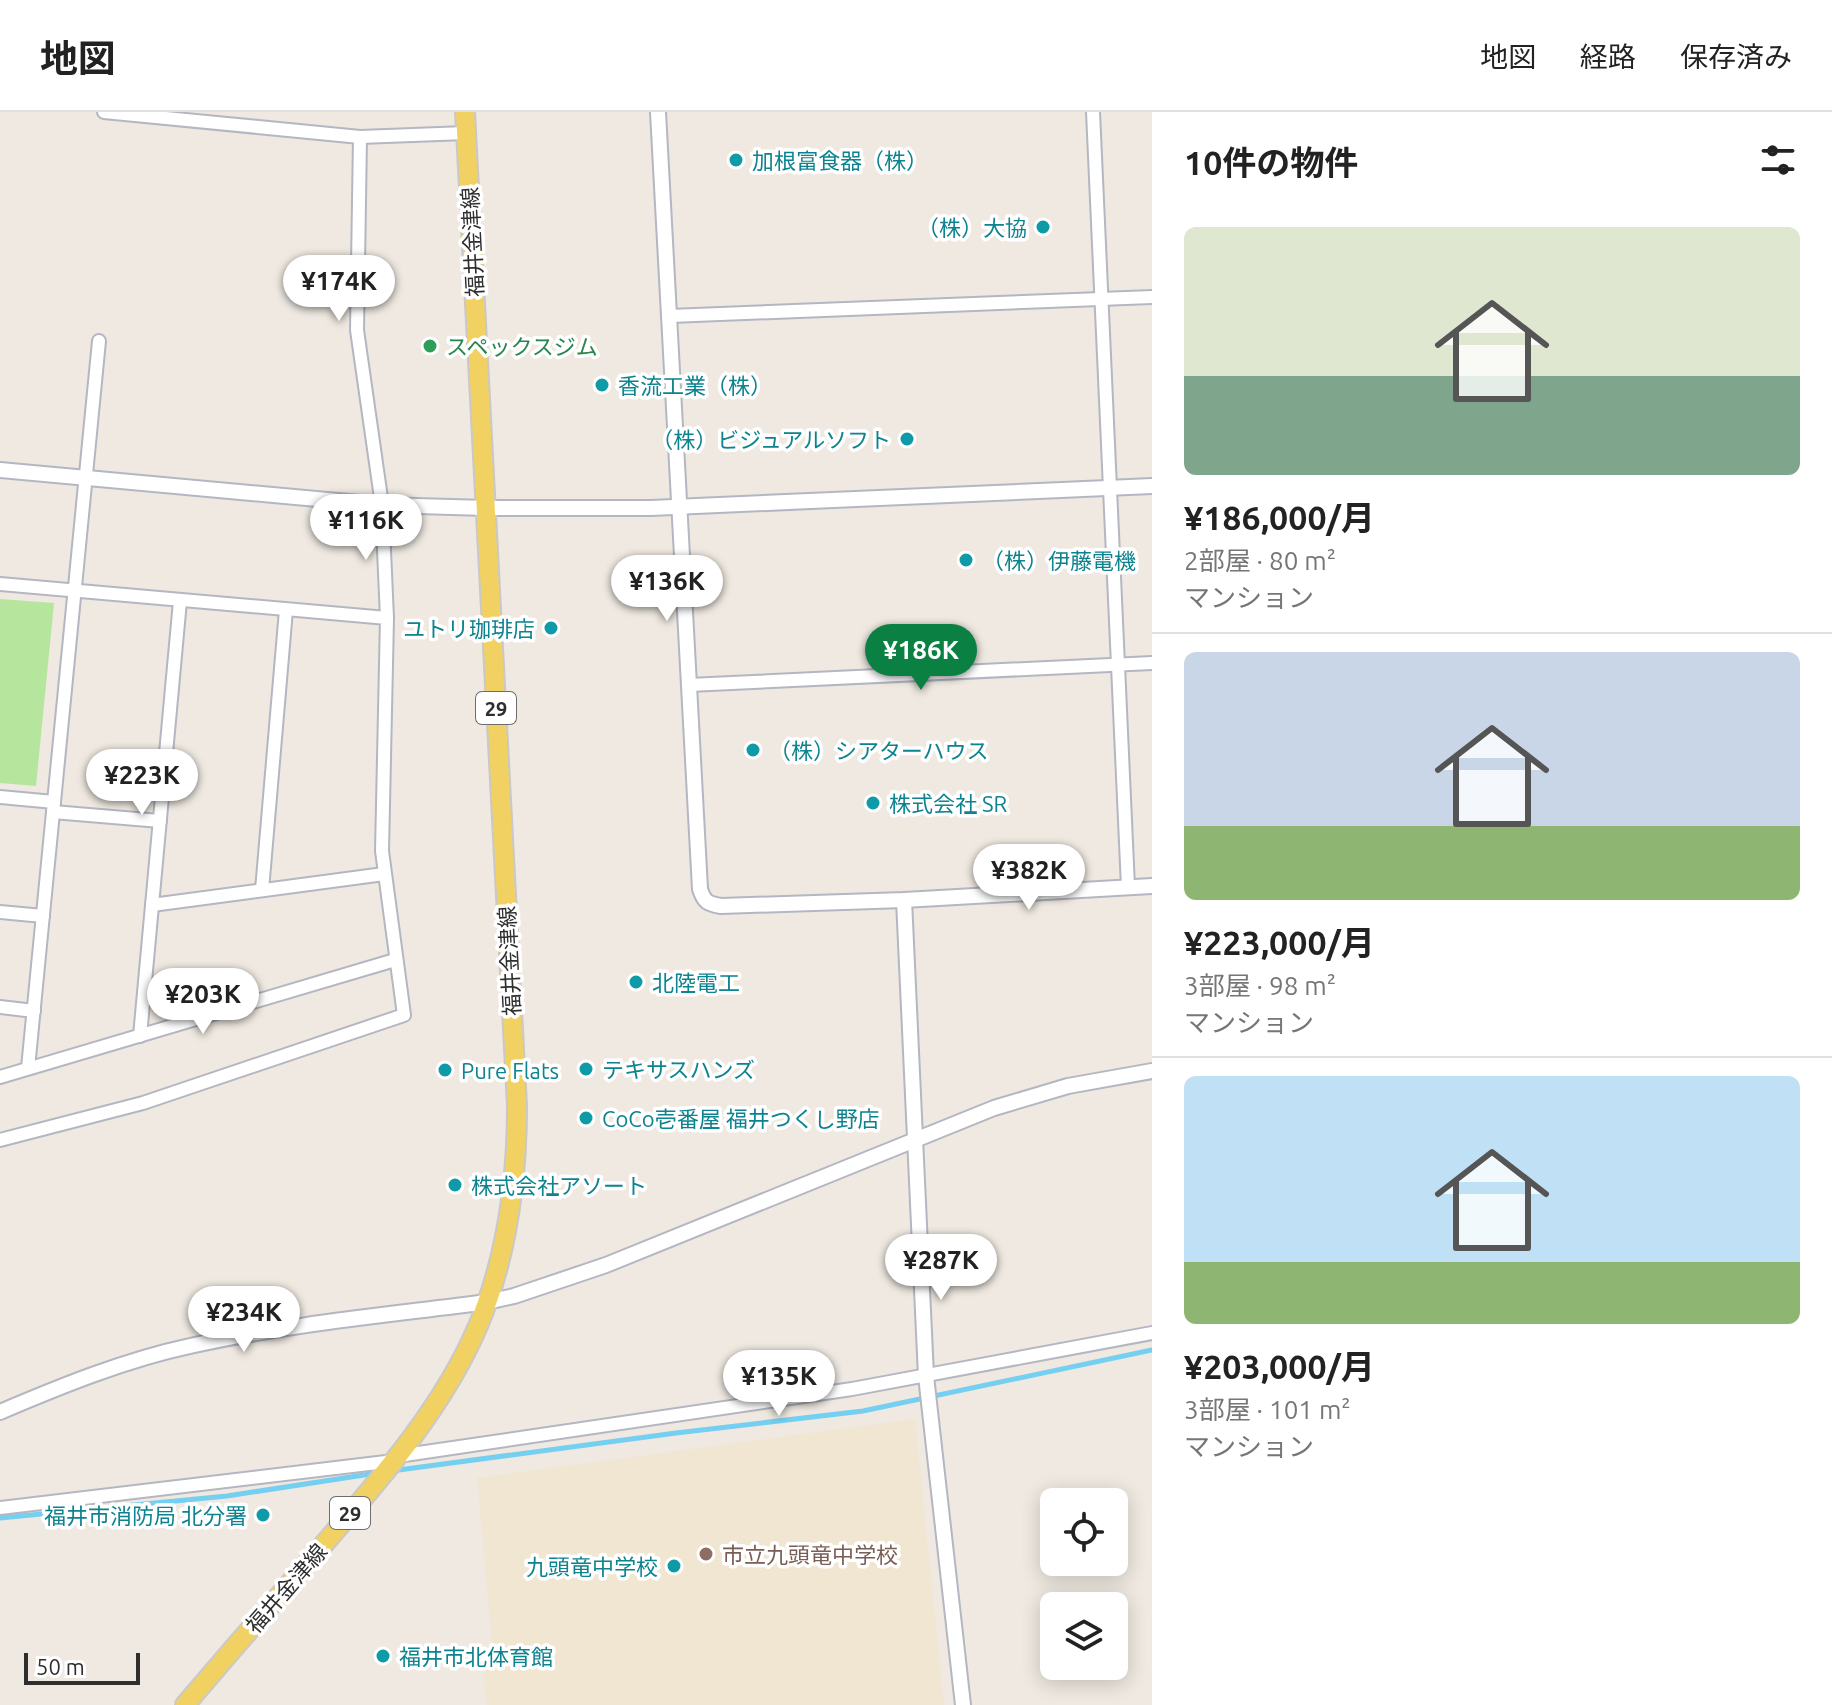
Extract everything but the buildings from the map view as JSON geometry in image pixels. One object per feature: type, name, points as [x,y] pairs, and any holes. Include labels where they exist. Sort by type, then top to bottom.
[{"type":"main road","name":"福井金津線","points":[[185,1705],[396,1458],[422,1423],[459,1364],[487,1302],[508,1219],[516,1156],[517,1106],[465,112]]},
{"type":"street","points":[[104,112],[360,137],[466,133]]},
{"type":"street","points":[[658,112],[700,889],[703,899],[709,904],[721,906],[904,900],[1152,886]]},
{"type":"street","points":[[1093,112],[1128,887]]},
{"type":"street","points":[[0,1140],[143,1103],[404,1015],[382,851],[387,618],[382,505],[357,330],[360,137]]},
{"type":"street","points":[[670,316],[1152,297]]},
{"type":"street","points":[[28,1068],[99,341]]},
{"type":"street","points":[[0,470],[382,505],[486,508],[680,507],[1152,486]]},
{"type":"street","points":[[0,584],[387,618]]},
{"type":"street","points":[[140,1036],[180,601]]},
{"type":"street","points":[[262,890],[286,610]]},
{"type":"street","points":[[689,685],[1152,663]]},
{"type":"street","points":[[0,797],[160,821]]},
{"type":"street","points":[[152,905],[384,874]]},
{"type":"street","points":[[904,900],[926,1376],[963,1705]]},
{"type":"street","points":[[0,912],[43,916]]},
{"type":"street","points":[[0,1077],[395,960]]},
{"type":"street","points":[[0,1007],[34,1011]]},
{"type":"street","points":[[0,1412],[99,1374],[188,1346],[291,1326],[514,1296],[606,1265],[994,1108],[1068,1086],[1152,1071]]},
{"type":"street","points":[[0,1508],[396,1458],[926,1376],[1152,1333]]},
{"type":"shaded area","name":"市立九頭竜中学校","points":[[915,1419],[944,1705],[487,1705],[483,1675],[493,1654],[477,1478]]},
{"type":"green space","points":[[0,599],[54,603],[36,786],[0,783]]},
{"type":"waterway","points":[[391,1471],[863,1411],[1152,1350]]},
{"type":"waterway","points":[[0,1518],[227,1496],[377,1473]]},
{"type":"place","name":"加根富食器（株）","points":[[736,160]]},
{"type":"place","name":"（株）大協","points":[[1043,227]]},
{"type":"place","name":"スペックスジム","points":[[430,346]]},
{"type":"place","name":"香流工業（株）","points":[[602,385]]},
{"type":"place","name":"（株）ビジュアルソフト","points":[[907,439]]},
{"type":"place","name":"（株）伊藤電機","points":[[966,560]]},
{"type":"place","name":"ユトリ珈琲店","points":[[551,628]]},
{"type":"place","name":"（株）シアターハウス","points":[[753,750]]},
{"type":"place","name":"株式会社 SR","points":[[873,803]]},
{"type":"place","name":"北陸電工","points":[[636,982]]},
{"type":"place","name":"テキサスハンズ","points":[[586,1069]]},
{"type":"place","name":"Pure Flats","points":[[445,1070]]},
{"type":"place","name":"CoCo壱番屋 福井つくし野店","points":[[586,1118]]},
{"type":"place","name":"株式会社アソート","points":[[455,1185]]},
{"type":"place","name":"福井市消防局 北分署","points":[[263,1515]]},
{"type":"place","name":"市立九頭竜中学校","points":[[706,1554]]},
{"type":"place","name":"九頭竜中学校","points":[[674,1566]]},
{"type":"place","name":"福井市北体育館","points":[[383,1656]]}]
